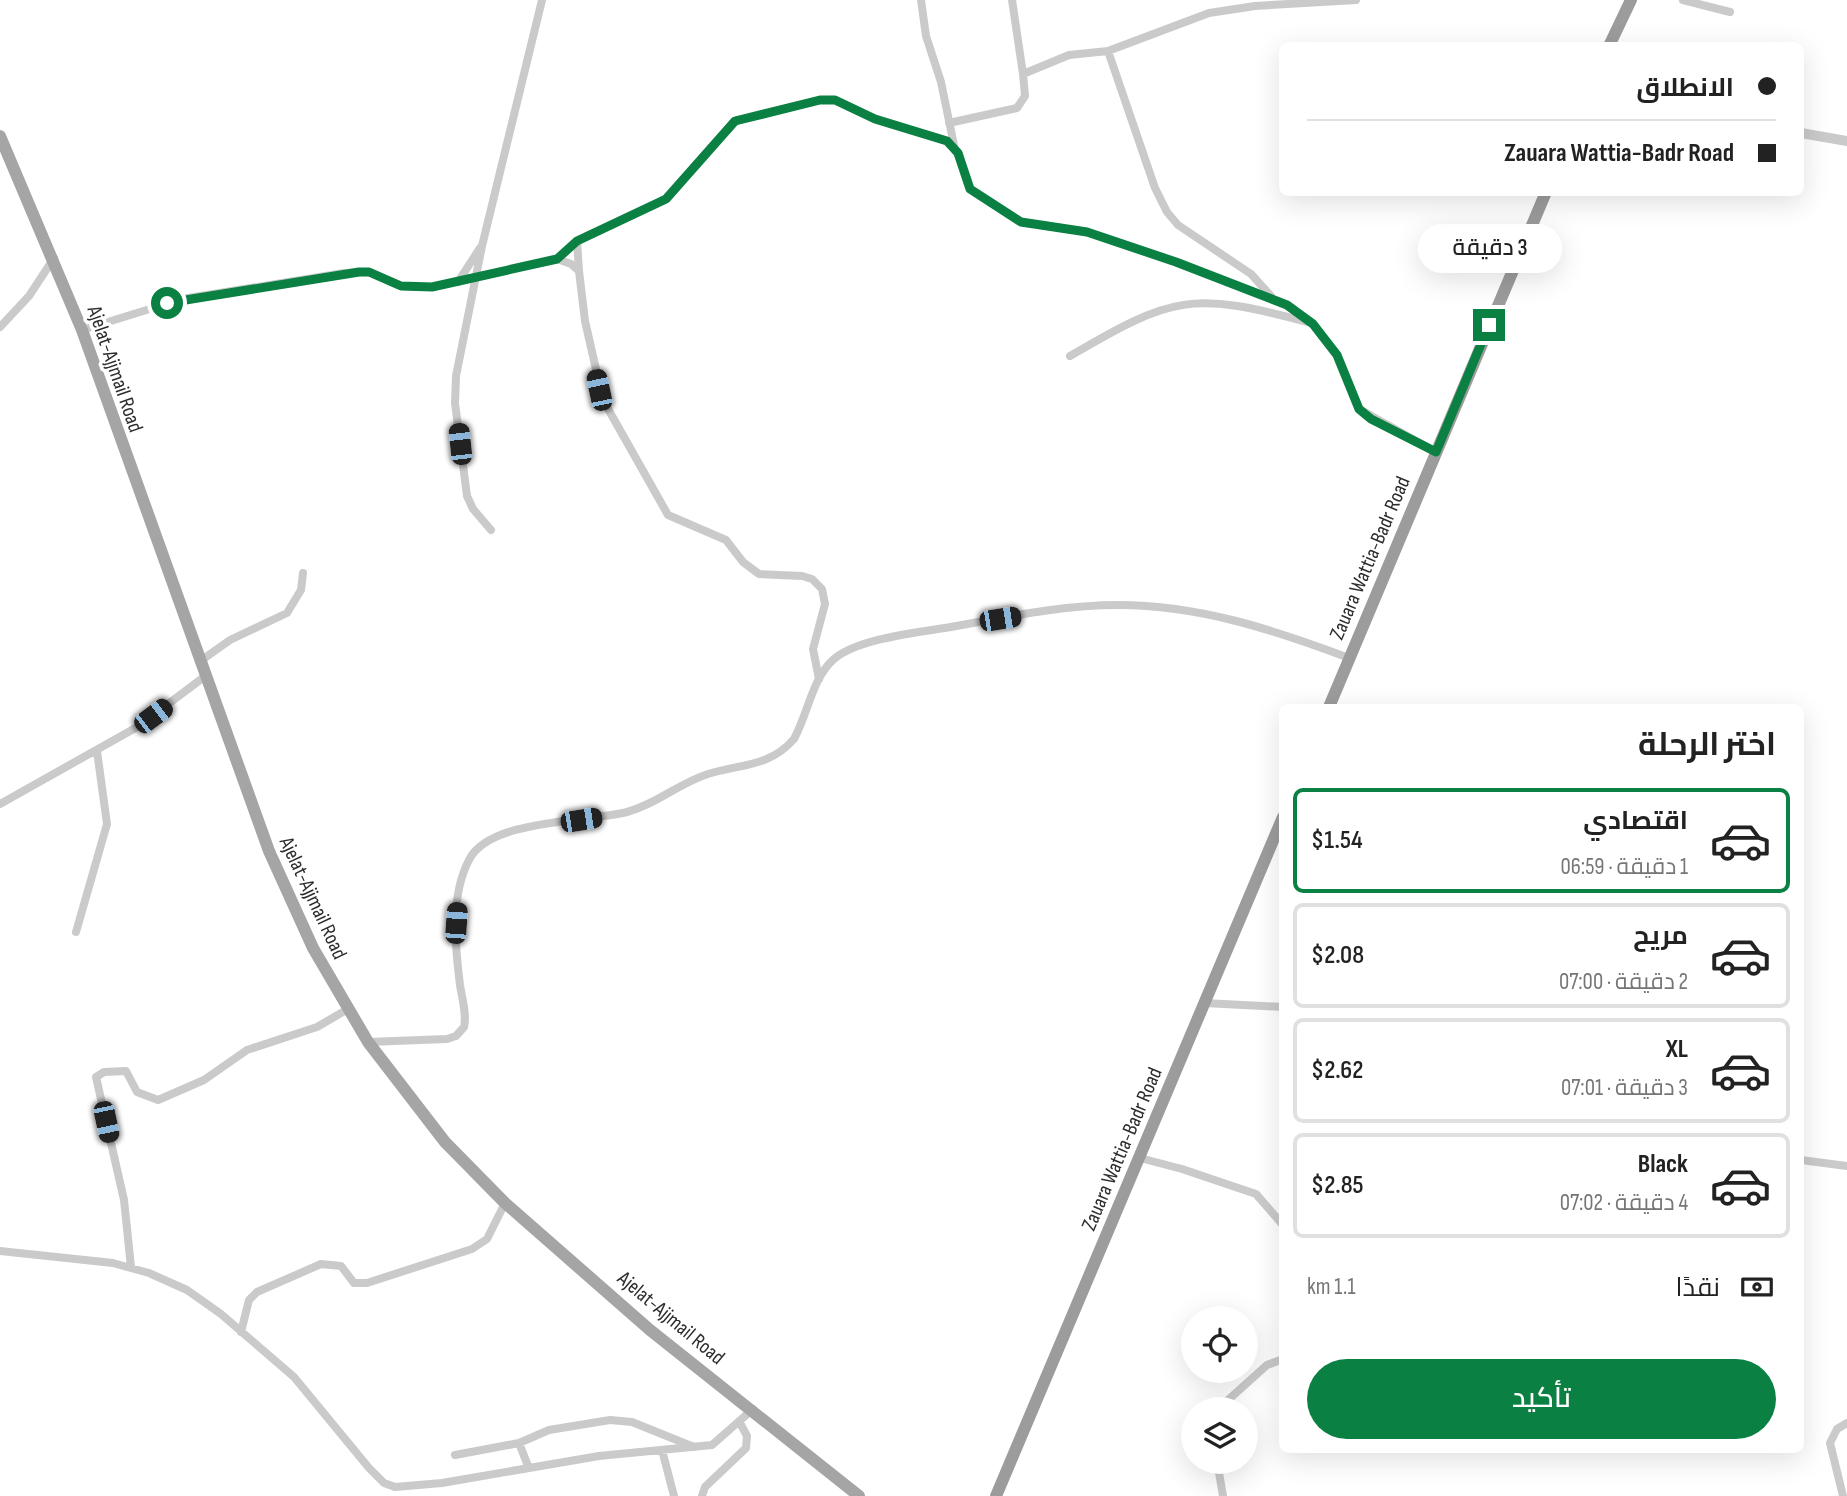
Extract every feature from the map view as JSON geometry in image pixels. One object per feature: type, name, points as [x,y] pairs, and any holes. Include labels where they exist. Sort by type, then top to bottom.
[{"type":"highway","points":[[1611,42],[1631,0]]},
{"type":"highway","name":"Zauara Wattia-Badr Road","points":[[1330,704],[1544,196]]},
{"type":"highway","name":"Zauara Wattia-Badr Road","points":[[996,1496],[1279,826]]},
{"type":"main road","name":"Ajelat-Ajjmail Road","points":[[0,136],[54,258],[82,330],[204,677],[285,890],[368,1042],[445,1142],[505,1203],[650,1330],[753,1409],[859,1496]]},
{"type":"street","points":[[491,530],[473,509],[467,496],[455,403],[456,376],[482,246],[542,0]]},
{"type":"street","points":[[921,0],[926,36],[942,82],[954,145],[970,189],[1021,222],[1077,229],[1273,298],[1313,324],[1337,355],[1359,409],[1371,419],[1436,452]]},
{"type":"street","points":[[949,124],[1017,108],[1025,96],[1012,0]]},
{"type":"street","points":[[1023,74],[1069,55],[1108,51],[1181,22],[1229,9],[1356,0]]},
{"type":"street","points":[[1683,0],[1730,12]]},
{"type":"street","points":[[1108,51],[1155,188],[1167,212],[1178,225],[1251,274],[1273,298]]},
{"type":"street","points":[[82,330],[182,299],[344,273],[369,272],[410,287],[458,282],[557,259],[577,241],[666,199],[728,126],[746,117],[820,100],[835,100],[875,119],[937,137],[954,145]]},
{"type":"street","points":[[1804,134],[1847,141]]},
{"type":"street","points":[[577,241],[584,321],[603,400],[668,515],[726,540],[743,562],[759,574],[802,576],[812,579],[822,589],[825,604],[813,649],[819,679]]},
{"type":"street","points":[[458,282],[482,246]]},
{"type":"street","points":[[0,327],[29,296],[54,258]]},
{"type":"street","points":[[557,259],[571,264],[579,271]]},
{"type":"street","points":[[1070,356],[1130,321],[1182,303],[1229,303],[1313,324]]},
{"type":"street","points":[[199,662],[230,640],[287,613],[301,590],[303,573]]},
{"type":"street","points":[[368,1042],[447,1039],[456,1036],[464,1027],[455,937],[457,909],[463,875],[469,858],[478,848],[498,836],[524,828],[608,816],[645,806],[706,775],[767,760],[786,748],[794,739],[824,668],[838,656],[887,639],[1090,606],[1145,606],[1236,619],[1349,658]]},
{"type":"street","points":[[0,804],[139,726],[204,677]]},
{"type":"street","points":[[76,932],[107,824],[97,751]]},
{"type":"street","points":[[1204,1003],[1279,1007]]},
{"type":"street","points":[[131,1267],[124,1200],[96,1077],[104,1072],[126,1071],[137,1092],[158,1100],[204,1080],[247,1050],[296,1035],[348,1009]]},
{"type":"street","points":[[1140,1158],[1256,1194],[1279,1220]]},
{"type":"street","points":[[1804,1160],[1847,1166]]},
{"type":"street","points":[[241,1332],[249,1300],[257,1292],[321,1264],[341,1266],[354,1283],[367,1283],[472,1249],[487,1239],[505,1203]]},
{"type":"street","points":[[0,1251],[65,1256],[131,1267],[187,1290],[294,1377],[384,1483],[410,1492],[528,1466],[697,1448],[718,1442],[753,1409]]},
{"type":"street","points":[[1231,1397],[1266,1365],[1279,1360]]},
{"type":"street","points":[[455,1455],[519,1443],[549,1430],[610,1420],[632,1423],[697,1448]]},
{"type":"street","points":[[702,1496],[705,1487],[746,1448],[747,1436],[740,1423]]},
{"type":"street","points":[[1843,1496],[1830,1443],[1837,1429],[1847,1423]]},
{"type":"street","points":[[519,1443],[528,1466]]},
{"type":"street","points":[[662,1450],[674,1496]]},
{"type":"street","points":[[1219,1474],[1223,1496]]},
{"type":"route","points":[[167,303],[189,297],[359,272],[369,272],[401,286],[432,287],[557,259],[577,241],[666,199],[717,138],[735,121],[820,100],[835,100],[875,119],[937,137],[954,145],[970,189],[1021,222],[1087,232],[1176,262],[1287,305],[1313,324],[1337,355],[1359,409],[1371,419],[1436,452],[1489,325]]}]
